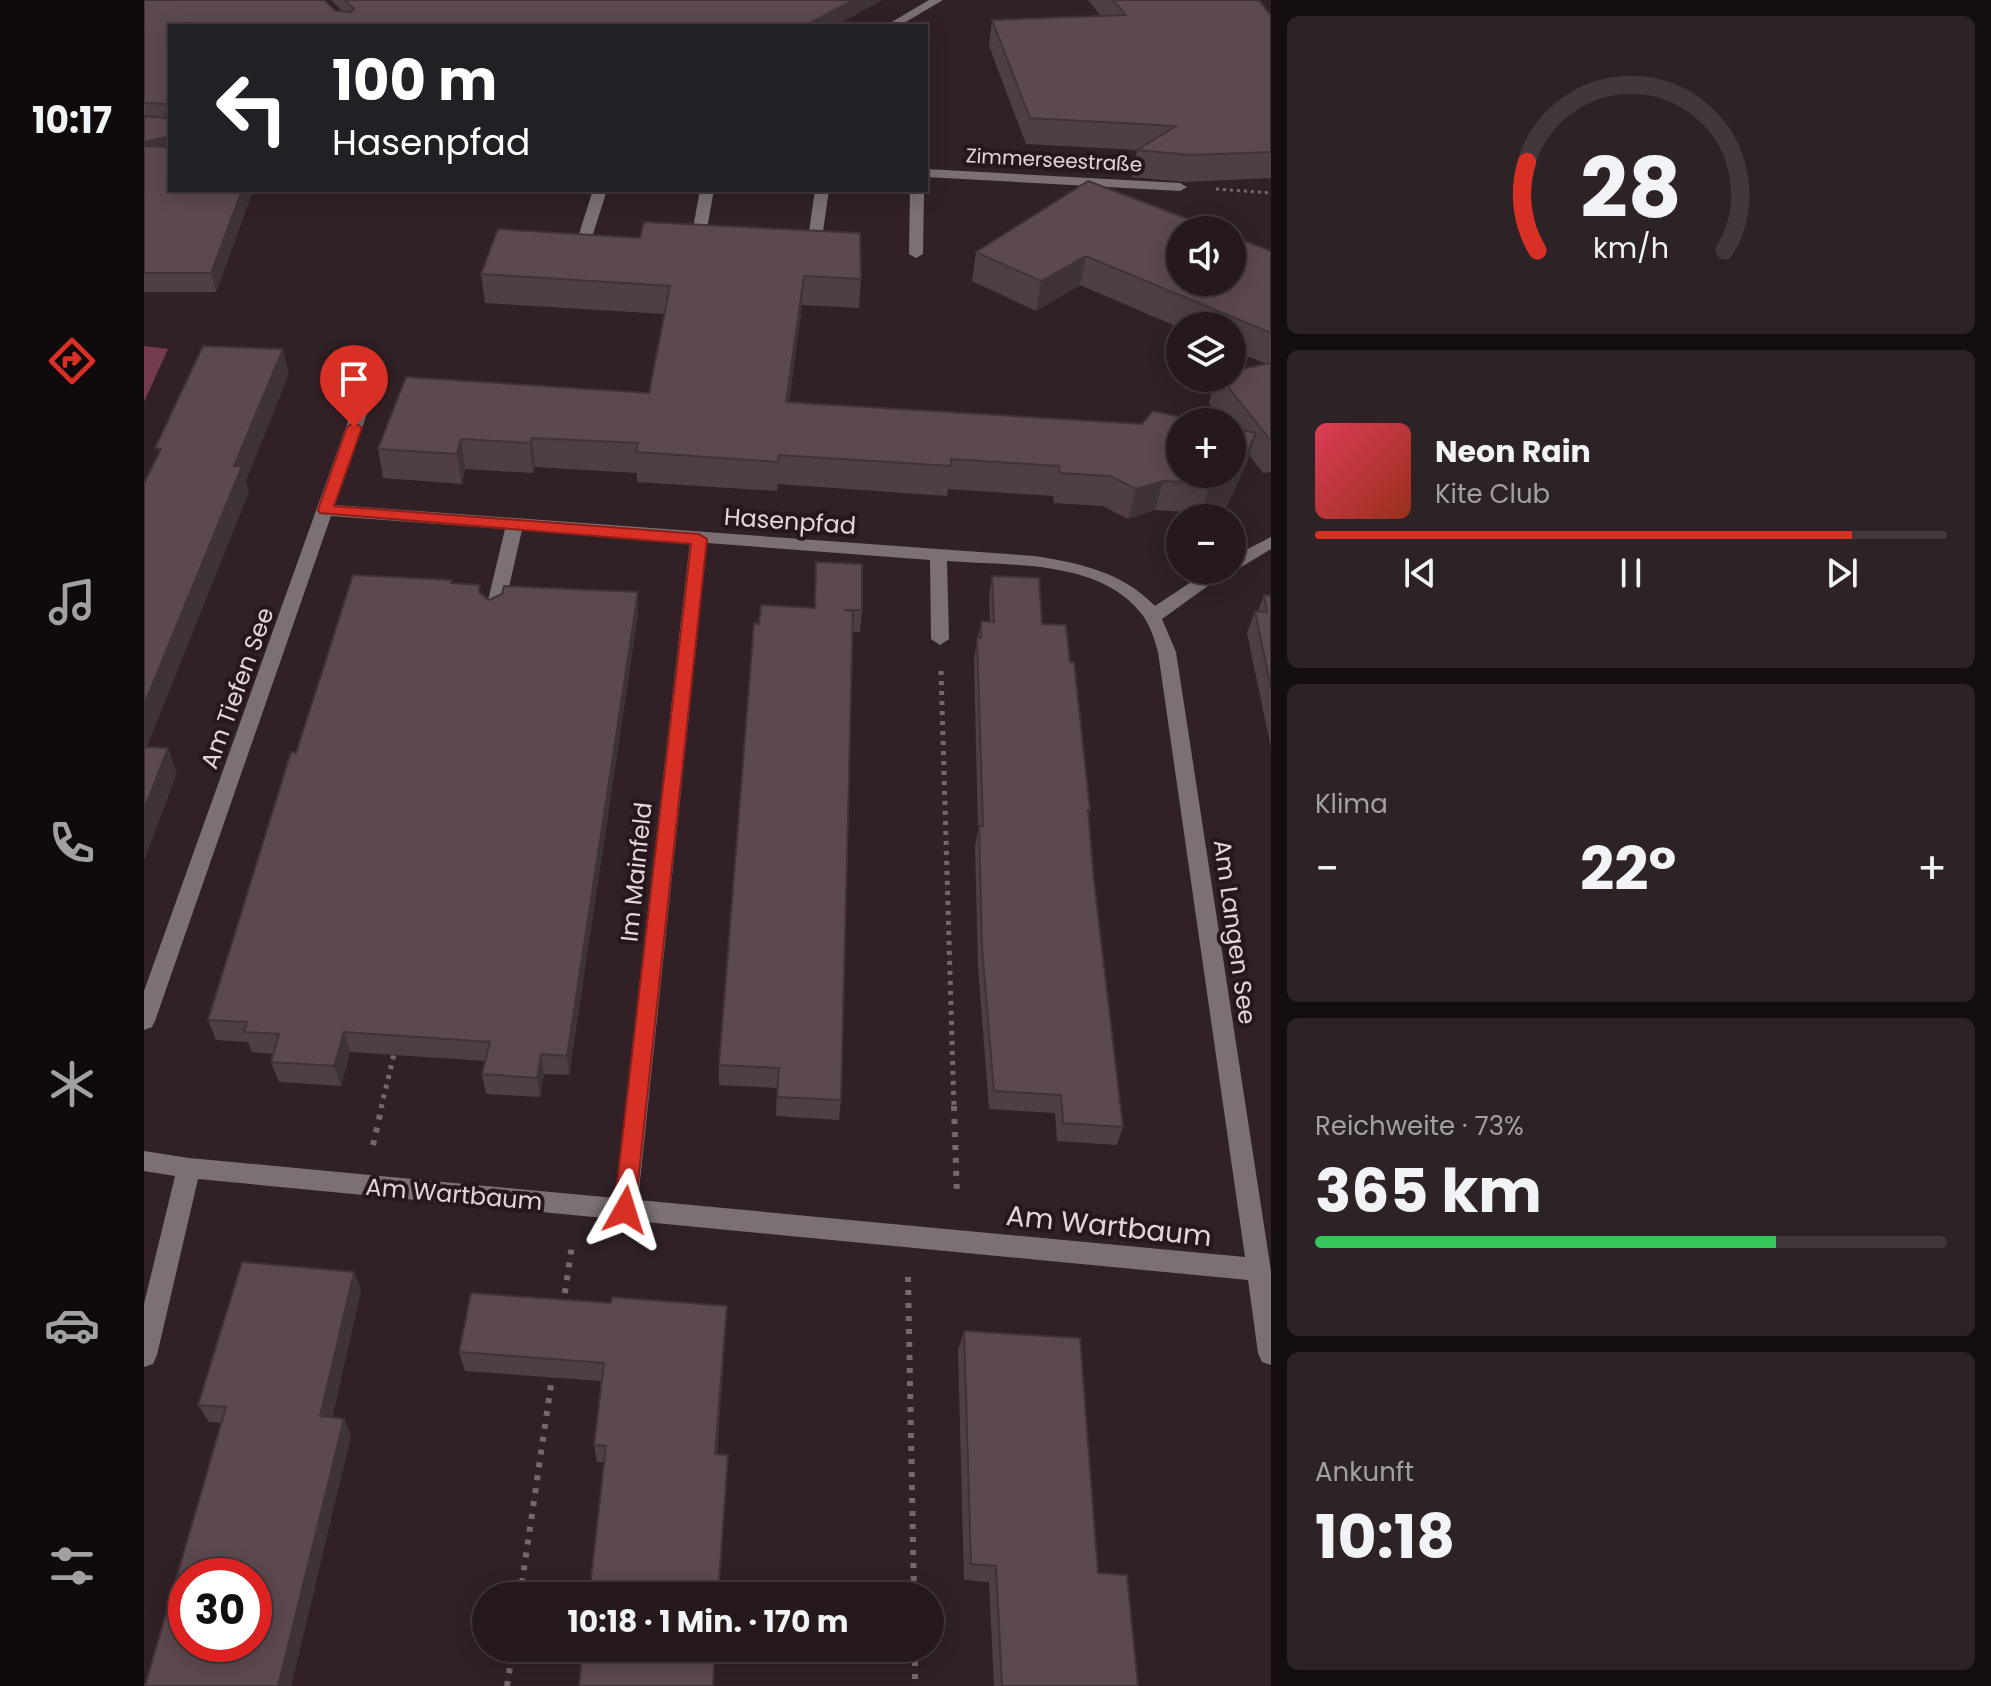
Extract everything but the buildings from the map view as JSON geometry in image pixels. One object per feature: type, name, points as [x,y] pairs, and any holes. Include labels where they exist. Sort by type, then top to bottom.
[{"type":"street","points":[[894,24],[934,0]]},
{"type":"street","name":"Zimmerseestraße","points":[[928,173],[1180,187]]},
{"type":"street","points":[[585,237],[599,192]]},
{"type":"street","points":[[698,239],[707,192]]},
{"type":"street","points":[[814,245],[822,192]]},
{"type":"street","points":[[916,254],[917,192]]},
{"type":"street","name":"Am Tiefen See","points":[[144,1021],[374,371]]},
{"type":"street","name":"Hasenpfad","points":[[325,510],[1072,567],[1127,589],[1154,616]]},
{"type":"street","points":[[494,613],[514,526]]},
{"type":"street","name":"Im Mainfeld","points":[[625,1210],[699,539]]},
{"type":"street","points":[[1246,557],[1271,542]]},
{"type":"street","points":[[938,555],[940,639]]},
{"type":"street","points":[[1154,616],[1198,584]]},
{"type":"street","name":"Am Langen See","points":[[1154,616],[1162,631],[1167,652],[1271,1353]]},
{"type":"street","name":"Am Wartbaum","points":[[144,1161],[189,1168],[1258,1270]]},
{"type":"street","points":[[144,1355],[189,1168]]},
{"type":"path","points":[[1180,187],[1271,193]]},
{"type":"path","points":[[940,639],[958,1241]]},
{"type":"path","points":[[364,1185],[395,1046]]},
{"type":"path","points":[[561,1314],[577,1205]]},
{"type":"path","points":[[907,1237],[914,1582]]},
{"type":"path","points":[[522,1582],[555,1361]]},
{"type":"path","points":[[507,1686],[511,1662]]},
{"type":"path","points":[[915,1662],[915,1686]]},
{"type":"shaded area","points":[[144,346],[168,349],[144,402]]},
{"type":"route","points":[[354,427],[325,510],[699,539],[625,1210]]}]
